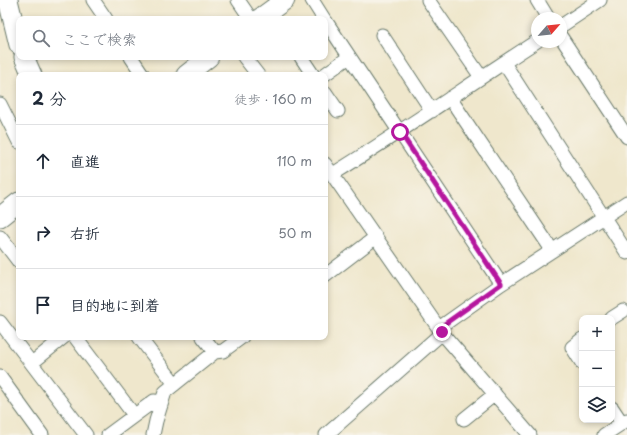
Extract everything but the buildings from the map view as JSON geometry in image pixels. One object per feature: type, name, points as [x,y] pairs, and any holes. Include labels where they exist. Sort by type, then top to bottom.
[{"type":"street","points":[[8,0],[16,33]]},
{"type":"street","points":[[93,0],[104,16]]},
{"type":"street","points":[[238,0],[249,16]]},
{"type":"street","points":[[268,16],[285,0]]},
{"type":"street","points":[[312,0],[322,16]]},
{"type":"street","points":[[428,0],[481,76]]},
{"type":"street","points":[[536,0],[544,12]]},
{"type":"street","points":[[567,22],[600,0]]},
{"type":"street","points":[[328,25],[501,284]]},
{"type":"street","points":[[382,35],[432,111]]},
{"type":"street","points":[[333,174],[400,132],[481,76],[531,45]]},
{"type":"street","points":[[567,46],[627,137]]},
{"type":"street","points":[[328,72],[349,57]]},
{"type":"street","points":[[25,60],[31,72]]},
{"type":"street","points":[[133,60],[141,72]]},
{"type":"street","points":[[190,72],[205,60]]},
{"type":"street","points":[[246,60],[256,72]]},
{"type":"street","points":[[303,60],[311,72]]},
{"type":"street","points":[[504,63],[627,253]]},
{"type":"street","points":[[328,96],[338,111]]},
{"type":"street","points":[[450,98],[552,250]]},
{"type":"street","points":[[0,104],[16,136]]},
{"type":"street","points":[[328,168],[441,330],[530,435]]},
{"type":"street","points":[[326,435],[441,330],[501,284],[627,202]]},
{"type":"street","points":[[0,217],[16,204]]},
{"type":"street","points":[[0,237],[16,258]]},
{"type":"street","points":[[328,274],[376,237]]},
{"type":"street","points":[[615,316],[623,311]]},
{"type":"street","points":[[0,322],[86,435]]},
{"type":"street","points":[[32,363],[60,340]]},
{"type":"street","points":[[77,340],[134,416]]},
{"type":"street","points":[[141,340],[175,384]]},
{"type":"street","points":[[205,340],[215,352]]},
{"type":"street","points":[[153,435],[165,392],[215,352],[223,351],[238,340]]},
{"type":"street","points":[[579,341],[572,346],[572,348],[579,358]]},
{"type":"street","points":[[0,377],[42,435]]},
{"type":"street","points":[[464,419],[495,394]]},
{"type":"street","points":[[108,435],[154,401],[162,402]]},
{"type":"street","points":[[604,435],[625,421],[615,411]]},
{"type":"route","points":[[400,132],[501,284],[439,328],[442,332]]}]
